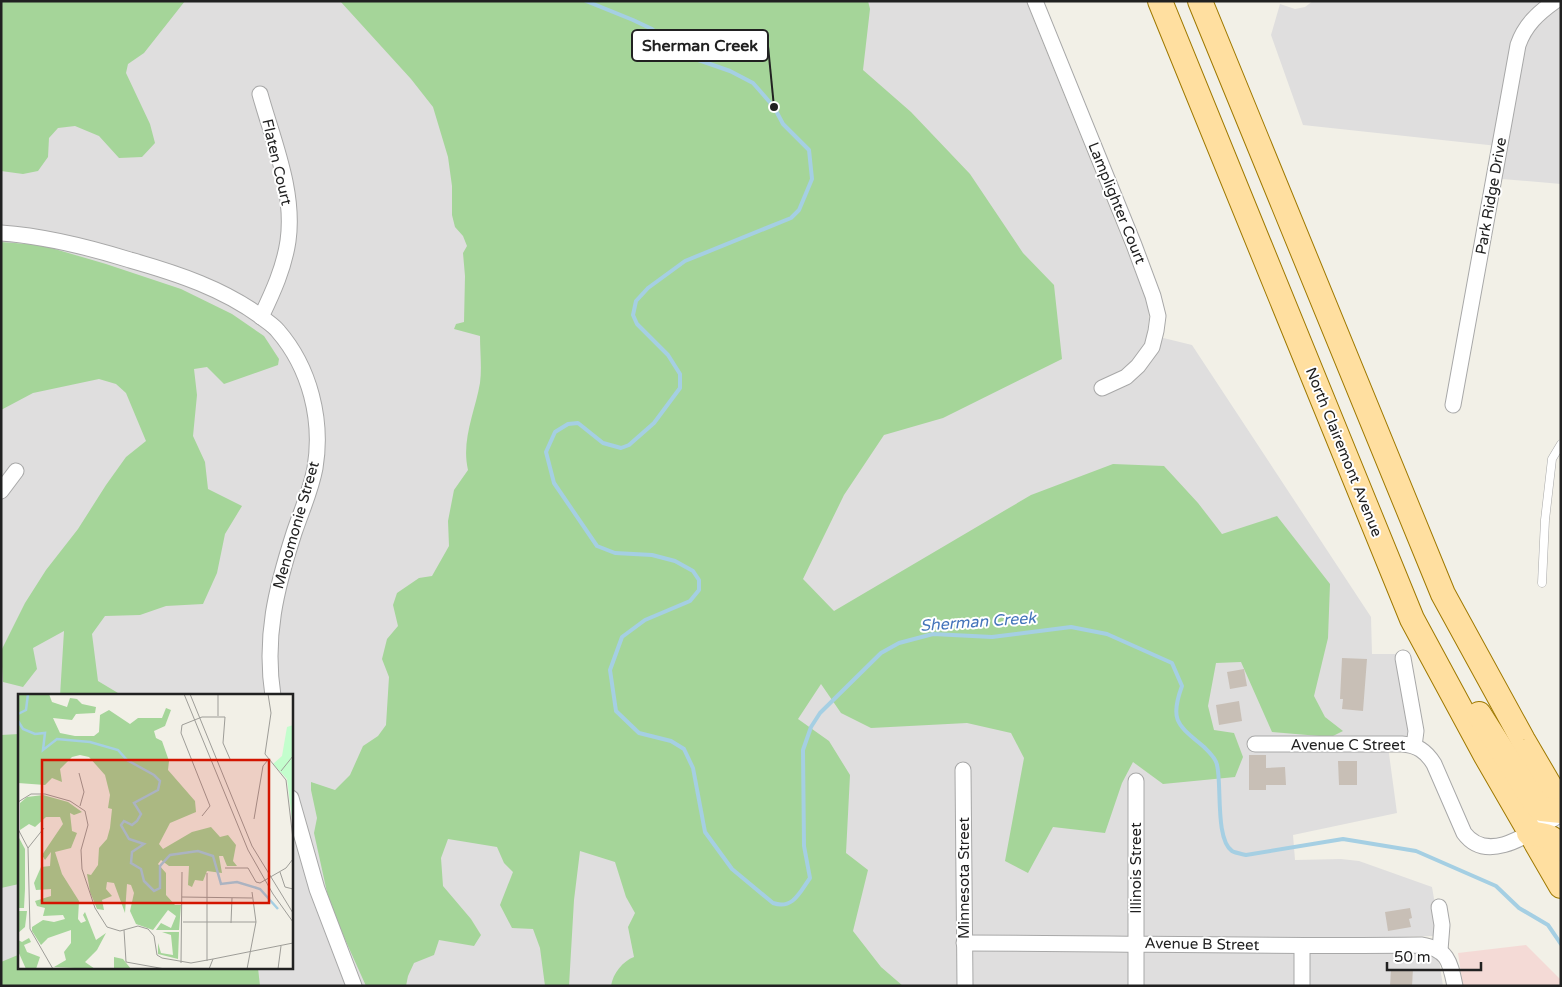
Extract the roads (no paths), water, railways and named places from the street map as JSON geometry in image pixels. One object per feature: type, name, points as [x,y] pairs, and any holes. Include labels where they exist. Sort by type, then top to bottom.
[{"type":"main road","name":"North Clairemont Avenue","points":[[1160,1],[1412,619],[1529,833],[1561,886]]},
{"type":"main road","points":[[1200,1],[1443,594],[1561,805]]},
{"type":"main road","points":[[1448,685],[1476,709],[1536,804],[1541,809],[1561,813]]},
{"type":"main road","points":[[1529,833],[1553,838],[1561,848]]},
{"type":"street","name":"Lamplighter Court","points":[[1035,1],[1134,245],[1153,296],[1158,316],[1152,347],[1138,366],[1126,377],[1102,388]]},
{"type":"street","name":"Park Ridge Drive","points":[[1453,405],[1518,45],[1521,35],[1540,12],[1555,1],[1561,7]]},
{"type":"street","name":"Flaten Court","points":[[260,94],[283,174],[290,222],[283,264],[275,288],[261,317]]},
{"type":"street","name":"Menomonie Street","points":[[1,233],[21,234],[56,240],[103,252],[161,269],[232,298],[277,329],[296,355],[313,399],[317,427],[314,470],[279,580],[275,599],[270,649],[273,694]]},
{"type":"street","points":[[1,491],[16,471]]},
{"type":"street","points":[[1403,658],[1416,731],[1414,746]]},
{"type":"street","name":"Avenue C Street","points":[[1254,744],[1402,744],[1414,746],[1423,750],[1434,764],[1464,833],[1469,840],[1484,847],[1499,847],[1529,833]]},
{"type":"street","name":"Minnesota Street","points":[[963,770],[965,986]]},
{"type":"street","name":"Illinois Street","points":[[1136,781],[1136,986]]},
{"type":"street","points":[[292,802],[317,889],[354,986]]},
{"type":"street","points":[[1529,833],[1561,813]]},
{"type":"street","points":[[1440,907],[1442,925],[1440,950],[1451,967],[1454,986]]},
{"type":"street","name":"Avenue B Street","points":[[964,943],[1136,943],[1302,946],[1421,945],[1440,950]]},
{"type":"street","points":[[1302,946],[1302,986]]},
{"type":"lane","points":[[1542,583],[1545,520],[1552,459],[1561,444]]},
{"type":"waterway","name":"Sherman Creek","points":[[586,1],[652,29],[684,55],[730,71],[753,83],[774,107],[783,124],[809,150],[812,179],[799,210],[791,218],[685,261],[648,288],[636,301],[633,315],[637,324],[668,355],[680,374],[680,388],[654,423],[629,445],[621,448],[603,443],[578,423],[568,424],[555,432],[546,452],[554,483],[597,546],[615,553],[652,555],[675,561],[693,571],[699,580],[699,590],[690,601],[645,620],[622,637],[610,670],[616,711],[639,733],[671,741],[684,749],[693,768],[705,832],[732,869],[773,903],[780,905],[791,902],[803,889],[810,878],[804,846],[803,750],[811,727],[820,713],[881,653],[899,643],[933,634],[992,637],[1071,627],[1107,634],[1172,663],[1182,686],[1176,707],[1176,715],[1182,727],[1210,753],[1216,762],[1221,824],[1227,845],[1232,851],[1246,855],[1343,839],[1416,851],[1496,886],[1519,908],[1548,925],[1561,944]]},
{"type":"place","name":"Sherman Creek","points":[[774,107]]}]
